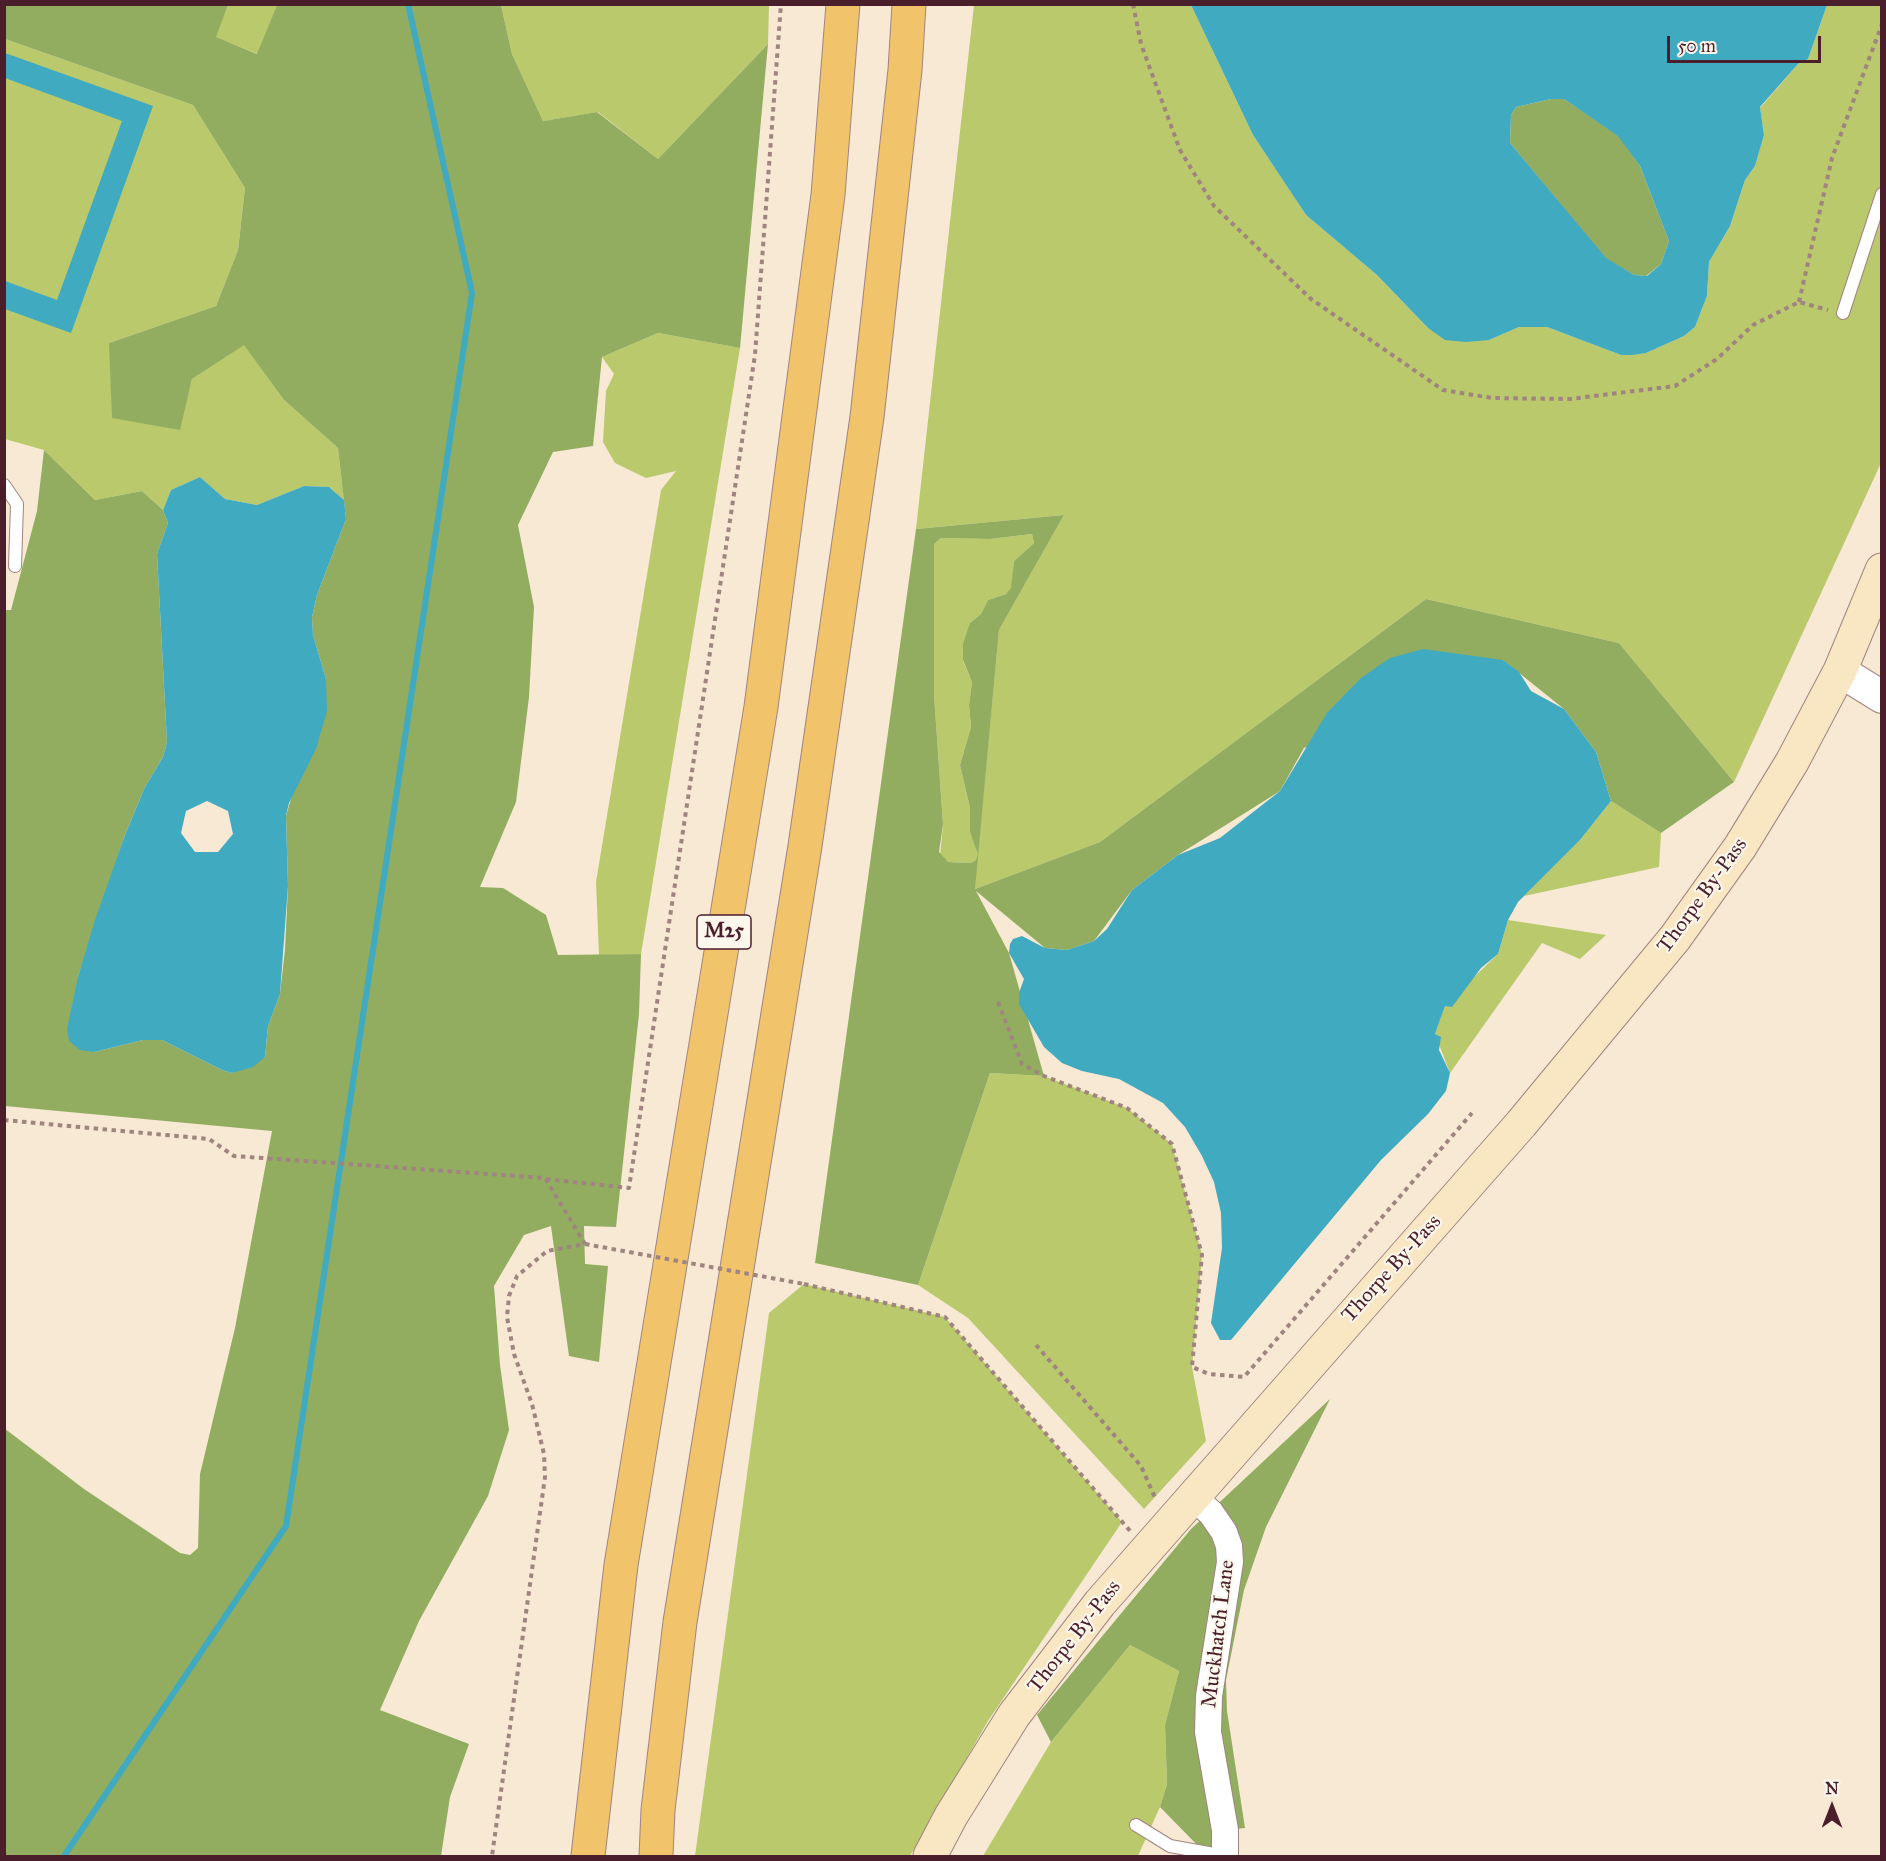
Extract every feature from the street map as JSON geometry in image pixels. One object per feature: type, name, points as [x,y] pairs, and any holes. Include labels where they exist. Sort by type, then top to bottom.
[{"type":"highway","name":"M25","points":[[588,1857],[621,1565],[761,707],[828,195],[843,4]]},
{"type":"highway","points":[[656,1857],[658,1810],[680,1622],[803,857],[867,417],[905,70],[909,4]]},
{"type":"main road","name":"Thorpe By-Pass","points":[[930,1857],[951,1816],[1014,1715],[1100,1603],[1521,1124],[1675,938],[1740,847],[1792,762],[1840,672],[1881,570]]},
{"type":"street","points":[[1840,672],[1881,697]]},
{"type":"street","name":"Muckhatch Lane","points":[[1192,1496],[1211,1513],[1224,1532],[1229,1546],[1230,1562],[1209,1696],[1208,1732],[1225,1830],[1225,1856]]},
{"type":"lane","points":[[1844,314],[1881,194]]},
{"type":"lane","points":[[4,485],[17,504],[15,566]]},
{"type":"lane","points":[[1136,1825],[1170,1846],[1225,1856]]},
{"type":"path","points":[[4,1120],[209,1139],[234,1156],[545,1178],[629,1188],[755,355],[782,4]]},
{"type":"path","points":[[1133,4],[1141,44],[1180,150],[1214,206],[1311,299],[1443,390],[1492,398],[1570,399],[1675,386],[1717,359],[1753,326],[1799,303],[1844,314]]},
{"type":"path","points":[[1799,303],[1832,158],[1881,24]]},
{"type":"path","points":[[998,1002],[1022,1064],[1044,1076],[1127,1108],[1172,1144],[1202,1255],[1192,1367],[1209,1374],[1244,1377],[1472,1113]]},
{"type":"path","points":[[545,1178],[585,1244]]},
{"type":"path","points":[[492,1857],[545,1478],[544,1454],[532,1404],[514,1353],[507,1317],[509,1296],[518,1276],[541,1254],[565,1246],[585,1244],[804,1284],[945,1317],[1156,1537]]},
{"type":"path","points":[[1036,1345],[1141,1466],[1156,1537]]},
{"type":"green space","points":[[5,5],[228,5],[216,37],[257,54],[277,5],[501,5],[512,54],[543,121],[597,112],[658,159],[768,44],[740,348],[658,333],[602,357],[593,446],[553,452],[518,525],[534,607],[529,697],[516,802],[480,887],[503,888],[546,915],[558,955],[641,954],[639,1014],[616,1227],[584,1226],[585,1264],[608,1266],[599,1362],[569,1356],[551,1226],[524,1235],[494,1286],[500,1365],[509,1430],[488,1496],[419,1621],[380,1710],[469,1744],[450,1797],[441,1856],[5,1856],[4,1428],[84,1489],[180,1553],[190,1555],[198,1548],[200,1474],[235,1328],[272,1131],[5,1106],[5,610],[11,610],[37,511],[44,450],[95,500],[142,491],[163,510],[168,523],[157,554],[167,742],[163,757],[145,787],[125,835],[78,977],[94,1052],[143,1040],[162,1040],[232,1073],[265,1057],[268,1026],[280,994],[285,949],[288,886],[286,816],[326,679],[313,635],[312,617],[317,595],[346,519],[338,448],[284,400],[244,345],[192,379],[180,430],[112,418],[109,343],[216,306],[238,250],[245,188],[193,105],[5,39]]},
{"type":"green space","points":[[228,5],[277,5],[258,54],[215,37]]},
{"type":"green space","points":[[501,5],[769,5],[768,44],[658,159],[598,112],[543,121],[512,54]]},
{"type":"green space","points":[[974,5],[1191,5],[1253,135],[1306,215],[1377,275],[1428,328],[1489,340],[1519,327],[1547,327],[1621,355],[1646,353],[1684,336],[1695,327],[1707,296],[1709,262],[1730,226],[1745,180],[1755,166],[1764,135],[1760,108],[1798,64],[1808,59],[1827,5],[1881,5],[1881,463],[1734,782],[1619,643],[1426,599],[1100,842],[975,889],[976,860],[971,863],[948,862],[940,856],[943,824],[934,695],[934,544],[941,538],[990,539],[1032,534],[1034,543],[1014,561],[1012,588],[1006,594],[988,600],[981,614],[970,623],[963,661],[972,682],[969,705],[971,727],[960,765],[970,808],[970,832],[978,851],[999,630],[1064,515],[916,529]]},
{"type":"green space","points":[[5,39],[193,105],[245,188],[238,250],[216,306],[109,343],[179,430],[192,379],[244,344],[284,400],[338,448],[344,500],[329,487],[304,486],[257,505],[225,499],[200,477],[171,490],[163,510],[142,491],[95,500],[44,450],[5,439]]},
{"type":"green space","points":[[1551,99],[1564,99],[1619,136],[1640,166],[1669,241],[1661,264],[1646,276],[1634,275],[1606,259],[1510,143],[1511,115],[1516,107]]},
{"type":"green space","points":[[658,333],[740,348],[641,954],[599,955],[596,882],[661,490],[676,471],[646,478],[615,463],[603,442],[606,391],[614,374],[602,357]]},
{"type":"green space","points":[[1064,515],[999,630],[975,889],[1100,842],[1426,599],[1619,643],[1734,782],[1661,833],[1611,801],[1596,752],[1564,709],[1503,660],[1304,748],[1280,791],[1178,855],[1132,890],[1094,941],[1067,950],[1045,948],[976,891],[1009,953],[1044,1076],[990,1073],[918,1285],[815,1263],[916,529]],"holes":[[[1032,534],[1034,543],[1014,561],[1011,588],[1006,594],[988,600],[981,614],[970,623],[963,644],[963,660],[972,682],[969,705],[971,727],[960,765],[970,808],[970,832],[978,854],[976,860],[971,863],[948,862],[939,852],[943,824],[934,695],[934,544],[941,538],[990,539]]]},
{"type":"green space","points":[[1611,801],[1661,833],[1659,867],[1524,896],[1580,840]]},
{"type":"green space","points":[[1508,920],[1606,935],[1580,959],[1542,943],[1450,1073],[1435,1034],[1445,1005],[1498,954]]},
{"type":"green space","points":[[990,1073],[1044,1076],[1127,1108],[1172,1144],[1202,1255],[1192,1367],[1206,1441],[1144,1509],[968,1318],[918,1285]]},
{"type":"green space","points":[[804,1284],[945,1317],[1122,1522],[988,1721],[910,1856],[695,1856],[769,1313]]},
{"type":"green space","points":[[1330,1399],[1266,1527],[1244,1590],[1226,1680],[1227,1711],[1245,1828],[1225,1830],[1206,1854],[1160,1807],[1167,1784],[1165,1725],[1179,1671],[1130,1645],[1051,1742],[1037,1715],[1191,1529]]},
{"type":"green space","points":[[1130,1645],[1179,1671],[1165,1725],[1167,1784],[1160,1807],[1138,1856],[983,1856],[1051,1742]]},
{"type":"water","points":[[1191,5],[1827,5],[1808,59],[1798,64],[1760,107],[1764,135],[1755,166],[1745,180],[1730,226],[1709,262],[1707,296],[1695,327],[1684,336],[1646,353],[1621,355],[1547,327],[1519,327],[1489,340],[1466,342],[1445,340],[1428,328],[1377,275],[1306,215],[1253,135]],"holes":[[[1551,99],[1564,99],[1618,136],[1640,166],[1669,241],[1661,264],[1647,276],[1634,275],[1606,258],[1510,143],[1511,115],[1516,107]]]},
{"type":"water","points":[[5,53],[153,106],[71,333],[5,309],[5,281],[57,300],[122,121],[5,78]]},
{"type":"water","points":[[200,477],[225,499],[257,505],[304,486],[329,487],[344,500],[346,519],[317,595],[312,617],[313,635],[326,679],[327,711],[316,749],[289,803],[286,816],[288,886],[280,994],[268,1026],[265,1057],[253,1067],[232,1073],[162,1040],[143,1040],[94,1052],[80,1050],[69,1041],[67,1029],[78,977],[95,920],[125,835],[145,787],[163,757],[167,742],[157,554],[168,523],[163,510],[171,490]],"holes":[[[207,801],[228,811],[233,834],[218,852],[195,852],[181,833],[186,811]]]},
{"type":"water","points":[[1423,649],[1503,660],[1519,672],[1531,691],[1564,709],[1596,752],[1611,801],[1580,840],[1518,902],[1508,920],[1498,954],[1481,968],[1452,1007],[1445,1006],[1435,1034],[1441,1037],[1439,1050],[1450,1073],[1446,1091],[1428,1114],[1381,1160],[1231,1340],[1220,1340],[1211,1323],[1222,1248],[1221,1213],[1214,1182],[1202,1156],[1185,1127],[1163,1103],[1119,1079],[1082,1071],[1062,1063],[1044,1047],[1019,1004],[1019,993],[1024,979],[1009,953],[1010,944],[1013,939],[1022,936],[1045,948],[1067,950],[1094,941],[1107,929],[1132,890],[1178,855],[1220,838],[1280,791],[1327,713],[1361,678],[1390,658]]},
{"type":"waterway","points":[[64,1856],[286,1526],[472,293],[408,4]]}]
